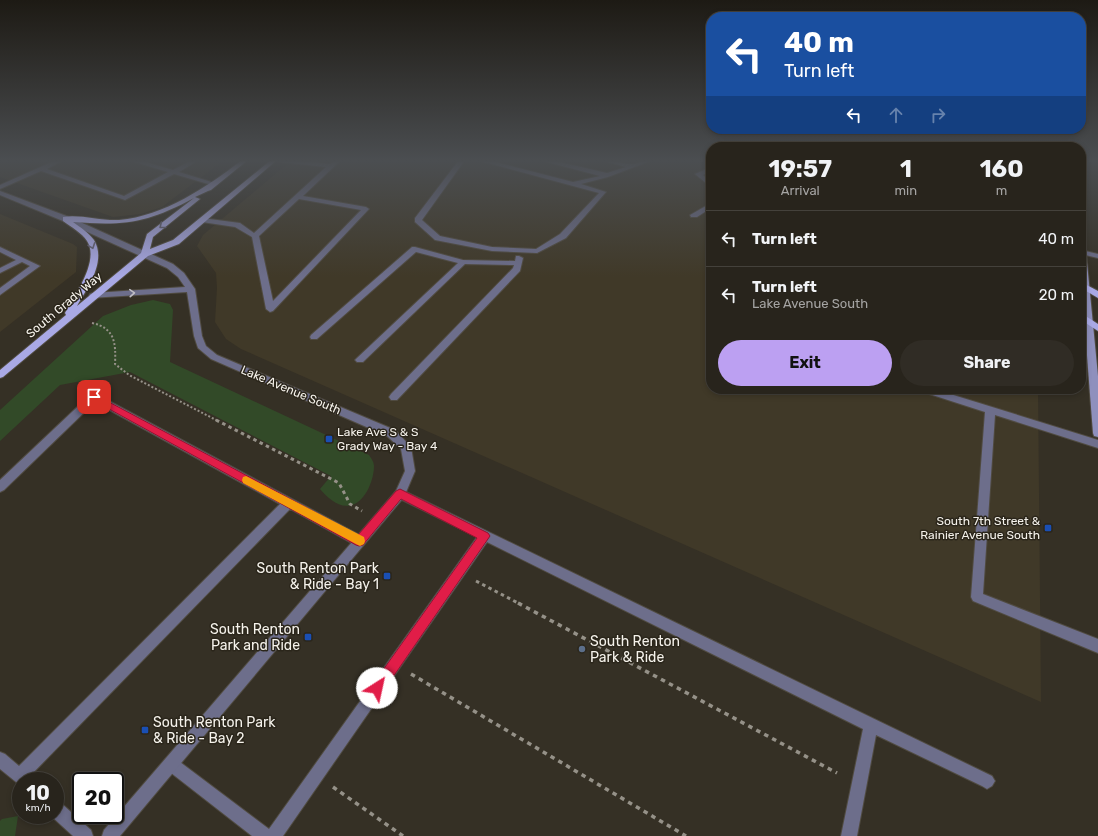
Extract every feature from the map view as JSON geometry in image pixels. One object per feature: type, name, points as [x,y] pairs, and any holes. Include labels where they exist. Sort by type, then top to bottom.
[{"type":"main road","points":[[66,219],[118,222],[144,218],[165,210],[186,199]]},
{"type":"main road","points":[[145,254],[150,236],[196,199]]},
{"type":"main road","name":"South Grady Way","points":[[0,375],[145,254],[176,242],[227,199]]},
{"type":"main road","points":[[66,219],[91,241],[95,255],[92,270],[66,319]]},
{"type":"main road","points":[[1086,287],[1098,295]]},
{"type":"main road","points":[[1086,320],[1098,328]]},
{"type":"street","name":"Lake Avenue South","points":[[15,199],[66,219],[170,266],[181,275],[191,289],[198,336],[202,348],[214,357],[390,433],[406,447],[410,472],[400,494],[110,836]]},
{"type":"street","points":[[255,236],[296,199]]},
{"type":"street","points":[[202,220],[237,225],[255,236],[270,309],[366,209],[309,199]]},
{"type":"street","points":[[433,199],[418,220],[438,238],[492,249],[536,251],[563,236],[597,199]]},
{"type":"street","points":[[694,215],[706,208]]},
{"type":"street","points":[[0,249],[36,266],[0,292]]},
{"type":"street","points":[[314,338],[415,249],[463,262],[518,263]]},
{"type":"street","points":[[394,397],[517,270],[521,250]]},
{"type":"street","points":[[1086,253],[1098,256]]},
{"type":"street","points":[[0,271],[21,260]]},
{"type":"street","points":[[360,360],[463,262]]},
{"type":"street","points":[[93,296],[191,289]]},
{"type":"street","points":[[1086,326],[1096,394],[1098,433]]},
{"type":"street","points":[[939,394],[1098,444]]},
{"type":"street","points":[[0,487],[94,397],[359,541]]},
{"type":"street","points":[[990,410],[977,597],[1098,646]]},
{"type":"street","points":[[400,494],[987,781]]},
{"type":"street","points":[[29,772],[288,503]]},
{"type":"street","points":[[273,836],[485,536]]},
{"type":"street","points":[[850,836],[871,725]]},
{"type":"street","points":[[0,759],[14,772]]},
{"type":"street","points":[[171,764],[266,836]]},
{"type":"street","points":[[64,817],[85,836]]},
{"type":"path","points":[[92,323],[100,324],[111,332],[115,347],[115,364],[129,375],[339,483],[350,504],[378,520]]},
{"type":"path","points":[[460,572],[837,773]]},
{"type":"path","points":[[394,664],[686,836]]},
{"type":"path","points":[[316,775],[403,836]]},
{"type":"shaded area","points":[[62,199],[173,199],[162,207],[141,214],[113,217]]},
{"type":"shaded area","points":[[246,199],[706,199],[706,394],[1038,394],[1041,702],[241,349],[226,339],[215,322],[217,288],[216,273],[197,246],[203,235]]},
{"type":"shaded area","points":[[0,214],[77,247],[76,272],[0,332]]},
{"type":"green space","points":[[153,300],[170,304],[173,310],[170,362],[369,455],[374,463],[373,477],[368,489],[361,499],[357,503],[347,506],[334,502],[320,489],[331,476],[130,372],[60,385],[0,441],[0,410],[103,316],[131,305]]},
{"type":"green space","points":[[12,817],[12,824],[17,824],[15,836],[0,836],[0,821],[2,819]]},
{"type":"slow traffic","points":[[246,480],[360,541]]},
{"type":"place","name":"Lake Ave S & S Grady Way - Bay 4","points":[[329,439]]},
{"type":"place","name":"South 7th Street & Rainier Avenue South","points":[[1048,528]]},
{"type":"place","name":"South Renton Park & Ride - Bay 1","points":[[387,576]]},
{"type":"place","name":"South Renton Park and Ride","points":[[308,637]]},
{"type":"place","name":"South Renton Park & Ride","points":[[582,649]]},
{"type":"place","name":"South Renton Park & Ride - Bay 2","points":[[145,730]]},
{"type":"route","points":[[94,397],[359,541],[400,494],[485,536],[377,688]]}]
